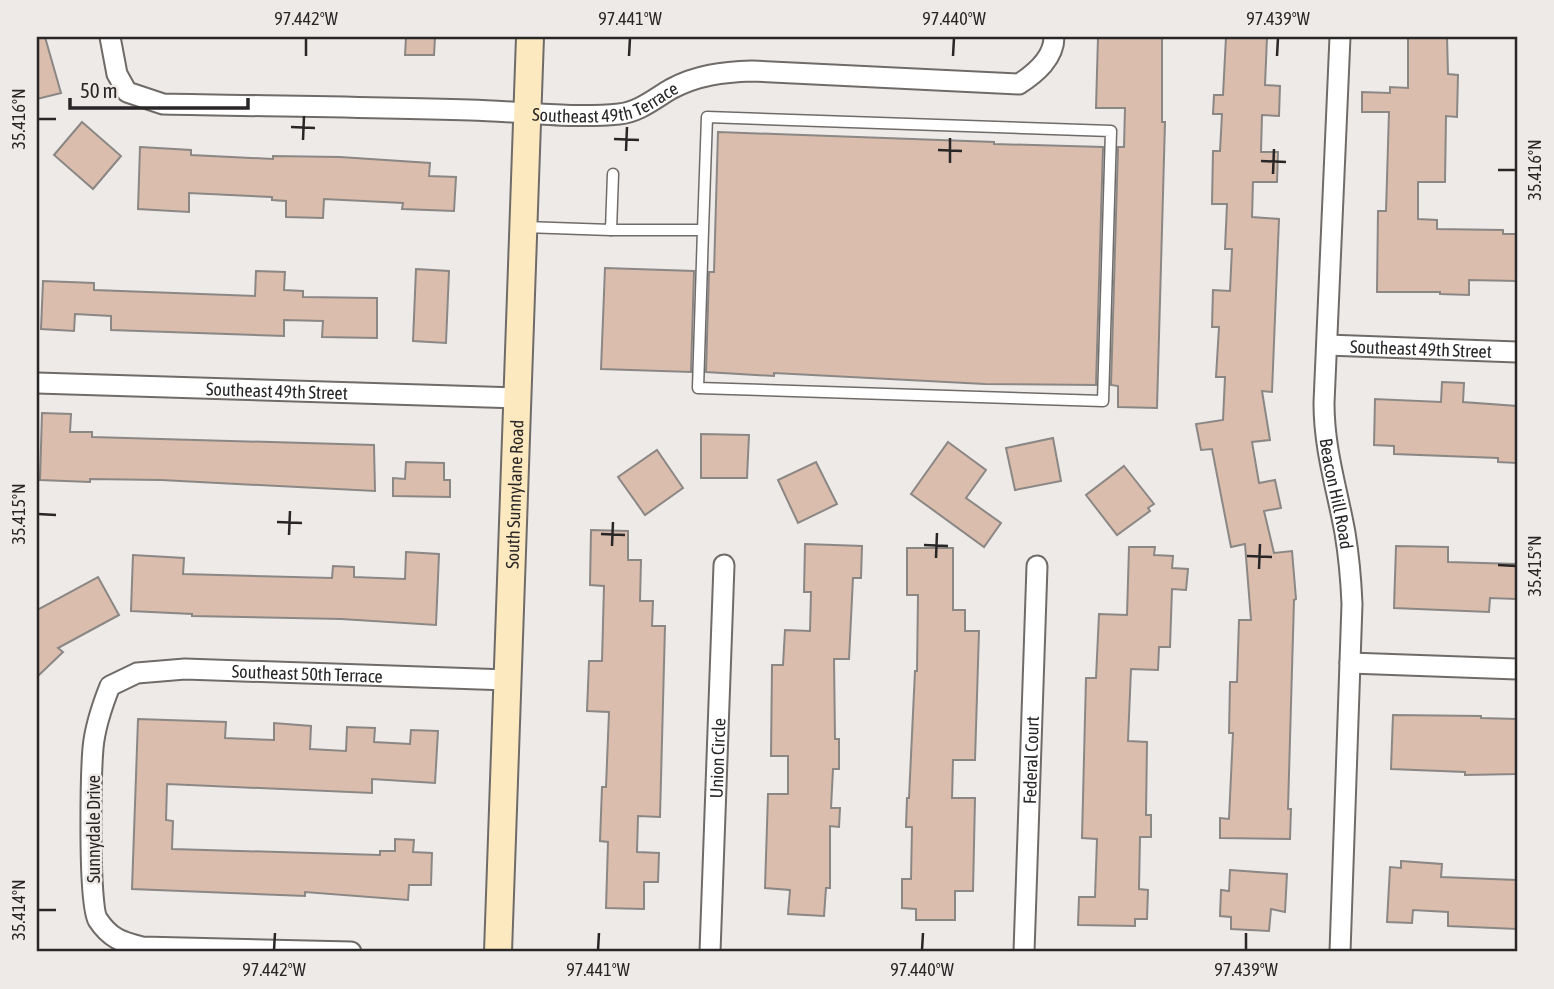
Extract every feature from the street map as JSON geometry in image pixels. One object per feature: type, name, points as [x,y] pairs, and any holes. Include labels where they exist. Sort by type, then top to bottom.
[{"type":"main road","name":"South Sunnylane Road","points":[[498,952],[530,37]]},
{"type":"street","name":"Southeast 49th Terrace","points":[[110,37],[117,74],[127,92],[163,104],[621,114],[646,106],[670,90],[698,77],[724,72],[752,71],[1019,84],[1039,71],[1054,43],[1054,37]]},
{"type":"street","name":"Beacon Hill Road","points":[[1340,37],[1324,430],[1350,564],[1352,604],[1340,952]]},
{"type":"street","name":"Southeast 49th Street","points":[[1327,345],[1517,352]]},
{"type":"street","name":"Southeast 49th Street","points":[[37,383],[517,398]]},
{"type":"street","name":"Union Circle","points":[[710,952],[724,565]]},
{"type":"street","name":"Federal Court","points":[[1024,952],[1037,566]]},
{"type":"street","points":[[1350,663],[1517,669]]},
{"type":"street","name":"Southeast 50th Terrace","points":[[110,686],[137,673],[185,669],[508,680]]},
{"type":"street","name":"Sunnydale Drive","points":[[110,686],[100,710],[93,748],[91,878],[96,918],[117,940],[142,947],[351,952]]},
{"type":"lane","points":[[707,117],[1111,131],[1103,401],[698,388],[703,230],[707,117]]},
{"type":"lane","points":[[611,230],[613,174]]},
{"type":"lane","points":[[523,227],[703,230]]},
{"type":"building","points":[[37,37],[45,37],[61,93],[37,99]]},
{"type":"building","points":[[406,37],[435,37],[434,55],[405,55]]},
{"type":"building","points":[[1098,37],[1162,37],[1162,122],[1165,122],[1157,408],[1118,407],[1118,386],[1111,385],[1118,147],[1124,147],[1125,108],[1096,108]]},
{"type":"building","points":[[1226,37],[1267,37],[1265,85],[1280,86],[1279,116],[1262,115],[1261,152],[1278,152],[1277,182],[1253,182],[1252,217],[1279,219],[1272,392],[1262,391],[1270,440],[1252,442],[1259,483],[1275,480],[1281,508],[1264,511],[1274,553],[1292,551],[1296,599],[1288,809],[1291,809],[1290,839],[1220,838],[1220,818],[1229,819],[1233,733],[1229,733],[1230,682],[1237,682],[1239,620],[1251,620],[1245,544],[1231,547],[1212,449],[1201,450],[1196,424],[1223,420],[1225,377],[1216,377],[1219,327],[1212,327],[1213,290],[1230,291],[1232,249],[1225,249],[1227,204],[1212,204],[1213,151],[1220,151],[1222,114],[1213,114],[1214,95],[1223,95]]},
{"type":"building","points":[[1408,37],[1447,37],[1448,74],[1458,75],[1457,117],[1446,116],[1445,182],[1418,182],[1418,219],[1437,220],[1437,229],[1503,230],[1503,234],[1517,234],[1517,281],[1469,280],[1469,295],[1377,292],[1378,211],[1386,211],[1389,112],[1362,112],[1362,92],[1390,93],[1390,87],[1408,88]]},
{"type":"building","points":[[82,122],[121,156],[93,189],[54,155]]},
{"type":"building","points":[[718,132],[1103,147],[1096,385],[985,384],[706,372],[709,272],[714,272]]},
{"type":"building","points":[[140,147],[191,150],[191,155],[273,159],[273,156],[340,157],[430,163],[429,176],[456,177],[454,211],[402,209],[403,203],[324,199],[323,218],[286,217],[286,201],[272,200],[272,197],[189,193],[189,212],[138,209]]},
{"type":"building","points":[[605,268],[694,271],[691,372],[601,369]]},
{"type":"building","points":[[416,269],[449,271],[446,343],[413,341]]},
{"type":"building","points":[[256,271],[285,272],[284,290],[303,291],[303,297],[377,298],[377,338],[322,337],[323,321],[284,320],[284,336],[111,330],[111,316],[75,314],[74,331],[41,329],[43,281],[94,283],[94,290],[255,296]]},
{"type":"building","points":[[1442,382],[1464,383],[1463,402],[1517,406],[1517,463],[1498,462],[1498,458],[1394,454],[1394,446],[1374,445],[1375,399],[1441,402]]},
{"type":"building","points":[[42,413],[71,414],[70,432],[92,432],[92,437],[374,445],[375,491],[161,480],[40,480]]},
{"type":"building","points":[[701,434],[749,435],[747,478],[701,478]]},
{"type":"building","points":[[1053,438],[1061,481],[1015,490],[1006,448]]},
{"type":"building","points":[[948,442],[986,470],[966,498],[1001,523],[984,547],[911,494]]},
{"type":"building","points":[[657,450],[683,488],[645,515],[618,477]]},
{"type":"building","points":[[406,462],[444,463],[444,480],[450,480],[450,497],[393,496],[393,478],[405,479]]},
{"type":"building","points":[[816,462],[837,504],[798,523],[778,480]]},
{"type":"building","points":[[1124,466],[1154,504],[1148,508],[1150,511],[1117,535],[1086,495]]},
{"type":"building","points":[[591,530],[628,531],[628,560],[641,560],[640,601],[653,601],[652,626],[665,626],[660,817],[638,816],[637,852],[659,853],[658,882],[644,882],[644,909],[606,908],[608,842],[600,841],[602,787],[606,787],[609,712],[587,711],[589,661],[602,661],[604,586],[590,585]]},
{"type":"building","points":[[805,544],[862,546],[861,578],[853,578],[849,659],[834,659],[835,739],[839,739],[839,769],[833,769],[831,808],[840,808],[839,827],[830,826],[830,888],[826,888],[824,916],[788,914],[790,890],[765,888],[768,794],[788,794],[788,756],[771,756],[772,665],[783,665],[785,630],[810,631],[811,592],[804,592]]},
{"type":"building","points":[[1396,546],[1448,547],[1448,562],[1517,564],[1516,599],[1490,598],[1489,612],[1394,608]]},
{"type":"building","points":[[1129,547],[1155,547],[1154,555],[1173,556],[1172,568],[1188,569],[1186,590],[1172,589],[1170,647],[1159,647],[1158,670],[1131,669],[1128,741],[1147,742],[1146,815],[1151,815],[1151,837],[1140,837],[1139,889],[1148,890],[1147,919],[1135,919],[1135,926],[1078,925],[1079,897],[1095,897],[1097,839],[1082,838],[1086,678],[1096,678],[1099,614],[1127,615]]},
{"type":"building","points":[[907,548],[953,548],[953,610],[965,610],[965,631],[979,631],[975,760],[953,760],[952,798],[975,798],[973,891],[955,891],[955,920],[916,920],[916,909],[902,908],[902,879],[911,879],[912,827],[906,827],[917,671],[918,595],[907,595]]},
{"type":"building","points":[[406,552],[439,554],[436,625],[341,619],[192,616],[131,611],[133,555],[184,558],[183,574],[332,578],[333,566],[354,567],[354,577],[405,579]]},
{"type":"building","points":[[98,577],[119,615],[58,648],[63,652],[37,677],[37,610]]},
{"type":"building","points":[[1393,715],[1517,719],[1517,774],[1465,775],[1465,772],[1391,769]]},
{"type":"building","points":[[138,719],[226,722],[225,738],[274,740],[274,723],[311,726],[310,749],[346,751],[347,727],[375,728],[374,742],[410,744],[411,730],[438,731],[435,783],[372,779],[372,793],[167,784],[166,820],[173,821],[172,849],[380,855],[380,851],[395,851],[395,839],[414,840],[413,852],[432,853],[431,885],[409,885],[408,900],[305,892],[305,896],[132,889]]},
{"type":"building","points":[[1401,861],[1442,864],[1441,877],[1517,880],[1517,929],[1448,926],[1448,912],[1413,910],[1412,923],[1387,922],[1390,867],[1401,868]]},
{"type":"building","points":[[1230,870],[1287,874],[1285,912],[1271,909],[1269,931],[1231,929],[1231,917],[1220,916],[1221,890],[1229,891]]}]
